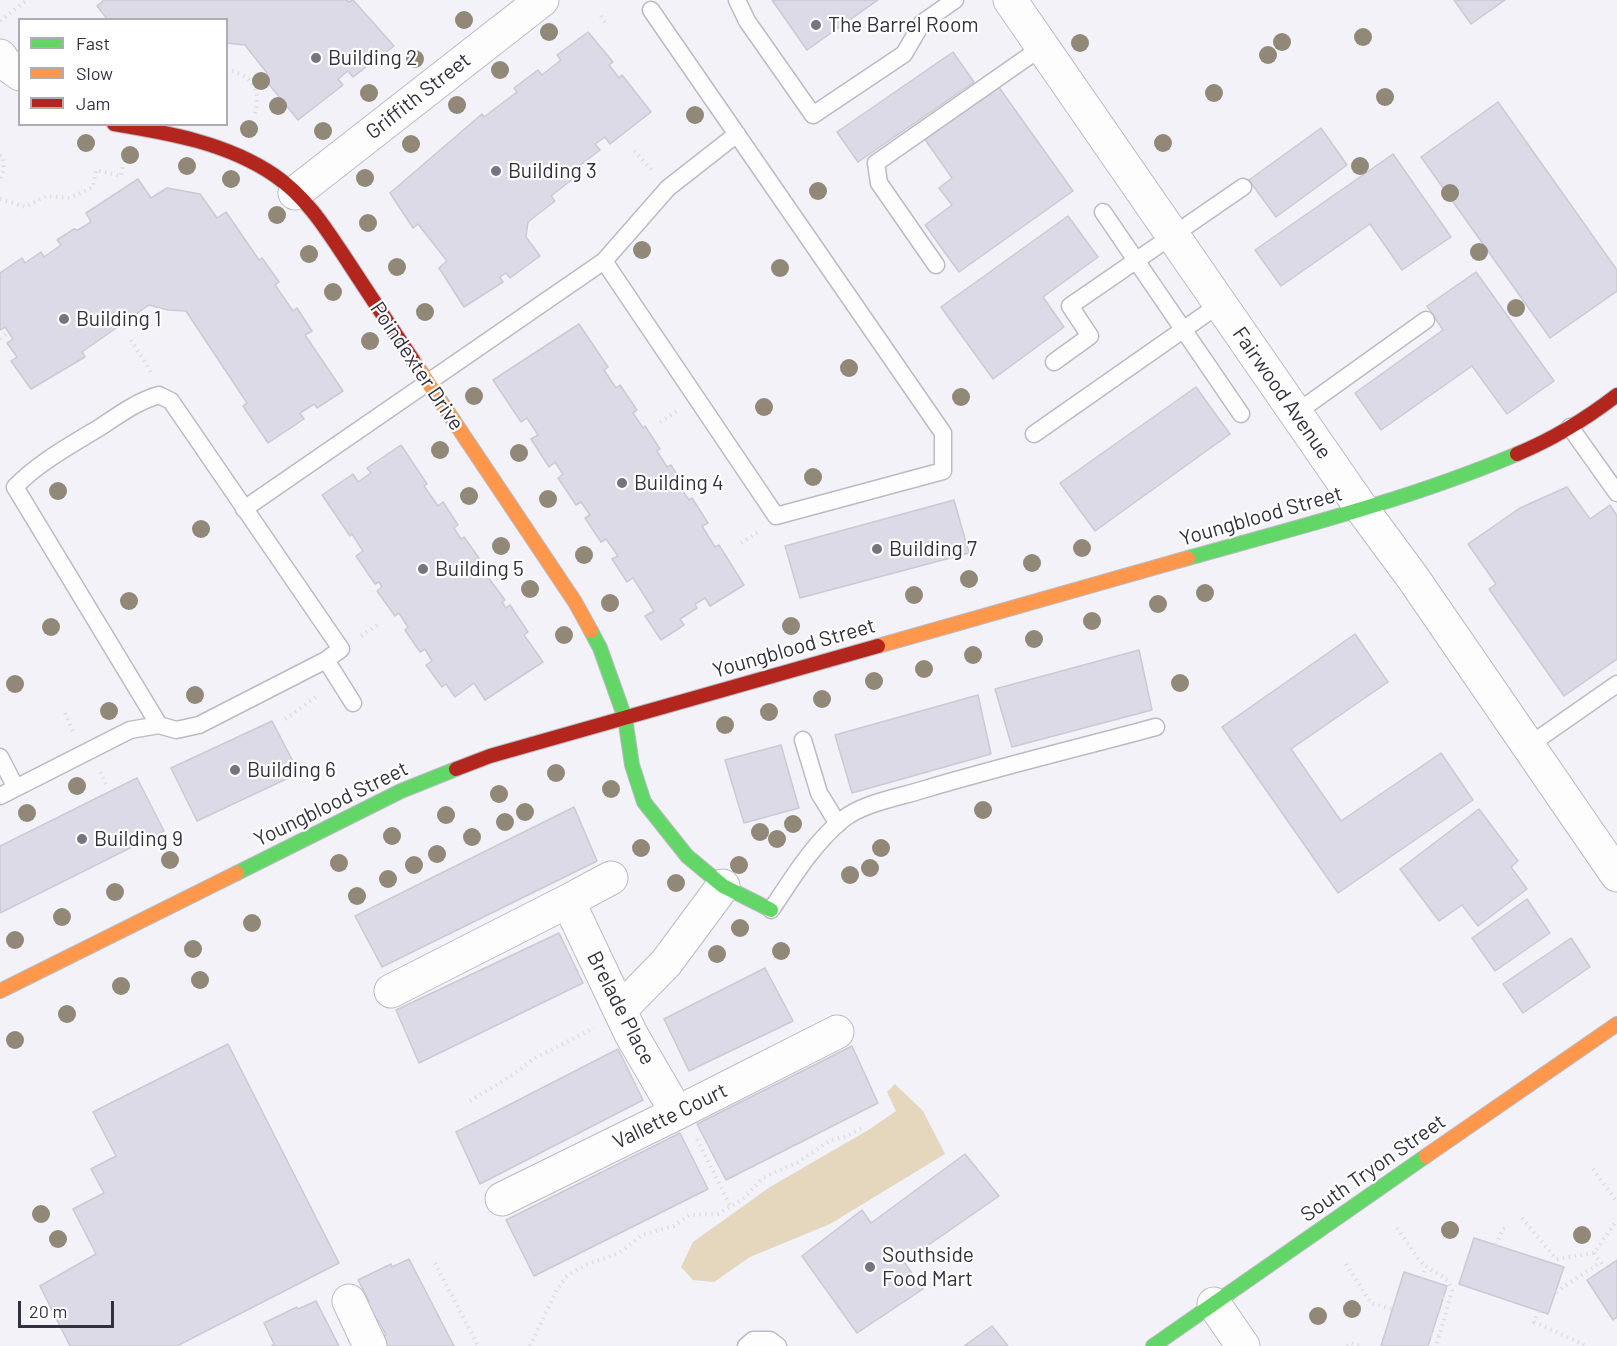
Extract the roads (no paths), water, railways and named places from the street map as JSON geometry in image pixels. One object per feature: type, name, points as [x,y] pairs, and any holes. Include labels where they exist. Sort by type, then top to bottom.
[{"type":"street","name":"Griffith Street","points":[[295,193],[542,0]]},
{"type":"street","name":"Fairwood Avenue","points":[[1010,0],[1617,875]]},
{"type":"street","points":[[0,56],[18,73]]},
{"type":"street","name":"Poindexter Drive","points":[[126,126],[161,132],[222,149],[273,174],[311,207],[575,602],[600,648],[625,718],[632,765],[644,802],[687,856],[723,886],[771,910]]},
{"type":"street","name":"Youngblood Street","points":[[0,991],[401,791],[490,756],[1362,509],[1449,480],[1528,449],[1570,427],[1617,395]]},
{"type":"street","points":[[391,991],[568,902],[610,878]]},
{"type":"street","points":[[612,1016],[666,963],[723,886]]},
{"type":"street","name":"Brelade Place","points":[[568,902],[612,1016],[631,1034],[685,1121]]},
{"type":"street","name":"South Tryon Street","points":[[1153,1346],[1617,1024]]},
{"type":"street","name":"Vallette Court","points":[[502,1199],[685,1121],[837,1032]]},
{"type":"street","points":[[349,1301],[370,1346]]},
{"type":"street","points":[[1214,1304],[1243,1346]]},
{"type":"lane","points":[[737,0],[747,21],[813,115],[904,54],[922,23],[955,0]]},
{"type":"lane","points":[[604,261],[776,516],[943,471],[944,433],[651,10]]},
{"type":"lane","points":[[936,265],[879,183],[876,163],[1042,47]]},
{"type":"lane","points":[[244,509],[604,261],[668,188],[737,134]]},
{"type":"lane","points":[[1054,362],[1090,336],[1070,306],[1243,188]]},
{"type":"lane","points":[[1103,212],[1241,414]]},
{"type":"lane","points":[[1034,434],[1220,304]]},
{"type":"lane","points":[[1296,413],[1426,320]]},
{"type":"lane","points":[[0,796],[130,730],[159,725],[176,730],[199,725],[326,660],[341,649],[171,401],[159,395],[146,399],[80,440],[28,475],[15,487],[159,725]]},
{"type":"lane","points":[[1570,427],[1617,493]]},
{"type":"lane","points":[[326,660],[353,703]]},
{"type":"lane","points":[[1528,746],[1617,684]]},
{"type":"lane","points":[[771,910],[826,835],[858,811],[876,804],[1156,727]]},
{"type":"lane","points":[[803,740],[819,793],[838,824]]},
{"type":"lane","points":[[0,756],[16,788]]},
{"type":"lane","points":[[746,1346],[753,1340],[770,1340],[778,1346]]},
{"type":"place","name":"The Barrel Room","points":[[816,25]]},
{"type":"place","name":"Building 2","points":[[316,58]]},
{"type":"place","name":"Building 3","points":[[496,171]]},
{"type":"place","name":"Building 1","points":[[64,319]]},
{"type":"place","name":"Building 4","points":[[622,483]]},
{"type":"place","name":"Building 7","points":[[877,549]]},
{"type":"place","name":"Building 5","points":[[423,569]]},
{"type":"place","name":"Building 6","points":[[235,770]]},
{"type":"place","name":"Building 9","points":[[82,839]]},
{"type":"place","name":"Southside Food Mart","points":[[870,1267]]}]
